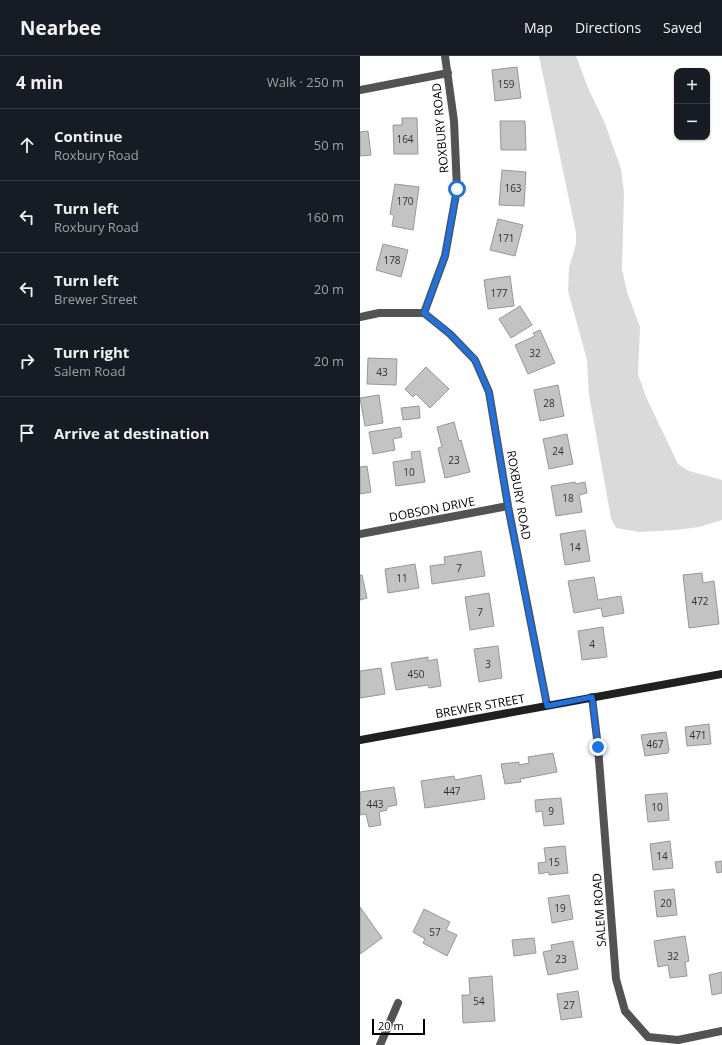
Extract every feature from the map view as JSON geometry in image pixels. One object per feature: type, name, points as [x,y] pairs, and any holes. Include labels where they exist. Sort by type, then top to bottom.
[{"type":"main road","name":"BREWER STREET","points":[[360,740],[722,674]]},
{"type":"street","name":"ROXBURY ROAD","points":[[445,56],[454,121],[457,189],[445,256],[424,313],[450,334],[475,360],[489,392],[508,506],[547,706]]},
{"type":"street","points":[[360,90],[448,73]]},
{"type":"street","points":[[360,317],[379,313],[424,313]]},
{"type":"street","name":"DOBSON DRIVE","points":[[360,534],[508,506]]},
{"type":"street","name":"SALEM ROAD","points":[[592,697],[598,747],[616,979],[625,1011],[648,1037],[678,1040],[722,1031]]},
{"type":"street","points":[[380,1045],[398,1003]]},
{"type":"shaded area","points":[[539,56],[576,56],[588,88],[604,121],[621,169],[624,193],[622,269],[627,292],[640,327],[638,374],[646,397],[678,464],[689,471],[722,480],[722,520],[699,527],[639,532],[616,528],[611,518],[589,395],[587,360],[568,291],[569,268],[576,244],[576,233]]},
{"type":"building","points":[[517,67],[521,98],[495,101],[492,70]]},
{"type":"building","points":[[402,118],[417,118],[418,154],[394,154],[393,125],[402,125]]},
{"type":"building","points":[[500,121],[525,121],[526,150],[501,150]]},
{"type":"building","points":[[368,131],[371,155],[360,156],[360,132]]},
{"type":"building","points":[[502,170],[526,172],[524,206],[499,205]]},
{"type":"building","points":[[395,184],[419,187],[413,230],[392,226],[394,215],[390,214]]},
{"type":"building","points":[[498,219],[523,225],[515,256],[490,250]]},
{"type":"building","points":[[383,244],[408,250],[401,277],[376,270]]},
{"type":"building","points":[[510,276],[514,306],[488,309],[484,280]]},
{"type":"building","points":[[520,306],[532,325],[511,338],[499,319]]},
{"type":"building","points":[[540,330],[555,363],[528,374],[515,345],[535,336],[533,333]]},
{"type":"building","points":[[368,358],[397,359],[396,385],[367,384]]},
{"type":"building","points":[[426,367],[449,389],[430,408],[416,394],[413,397],[405,389]]},
{"type":"building","points":[[558,385],[564,416],[540,421],[534,390]]},
{"type":"building","points":[[379,395],[383,423],[365,426],[360,398]]},
{"type":"building","points":[[419,406],[420,418],[403,420],[401,408]]},
{"type":"building","points":[[454,422],[470,472],[445,478],[438,448],[442,447],[437,427]]},
{"type":"building","points":[[400,427],[402,437],[393,439],[395,450],[373,454],[369,432]]},
{"type":"building","points":[[567,434],[573,464],[549,469],[543,439]]},
{"type":"building","points":[[420,451],[425,482],[396,486],[393,462],[412,459],[411,452]]},
{"type":"building","points":[[367,466],[371,492],[360,494],[360,467]]},
{"type":"building","points":[[575,482],[576,484],[585,482],[587,493],[579,495],[582,512],[556,516],[551,486]]},
{"type":"building","points":[[585,530],[590,561],[565,565],[560,534]]},
{"type":"building","points":[[481,551],[485,576],[432,584],[430,566],[445,564],[444,557]]},
{"type":"building","points":[[415,564],[419,588],[388,593],[385,569]]},
{"type":"building","points":[[702,573],[703,583],[714,581],[719,624],[689,628],[683,575]]},
{"type":"building","points":[[360,575],[362,575],[367,598],[360,600]]},
{"type":"building","points":[[594,577],[598,600],[621,596],[624,613],[603,617],[601,608],[574,613],[568,581]]},
{"type":"building","points":[[489,593],[494,626],[470,630],[465,597]]},
{"type":"building","points":[[603,627],[607,657],[582,660],[578,631]]},
{"type":"building","points":[[498,646],[502,678],[479,682],[474,649]]},
{"type":"building","points":[[428,657],[428,661],[437,659],[441,686],[429,688],[428,685],[396,690],[391,663]]},
{"type":"building","points":[[381,668],[385,694],[360,698],[360,671]]},
{"type":"building","points":[[709,724],[711,744],[687,746],[685,727]]},
{"type":"building","points":[[666,732],[669,750],[668,753],[645,756],[641,735]]},
{"type":"building","points":[[553,753],[557,772],[520,779],[521,782],[505,784],[501,764],[519,762],[519,765],[529,763],[528,757]]},
{"type":"building","points":[[481,775],[485,799],[425,808],[421,781],[454,776],[455,780]]},
{"type":"building","points":[[394,787],[397,805],[387,807],[387,810],[379,812],[381,825],[369,827],[366,814],[360,815],[360,792]]},
{"type":"building","points":[[667,793],[669,820],[648,822],[645,795]]},
{"type":"building","points":[[561,798],[564,824],[544,826],[542,811],[536,812],[535,800]]},
{"type":"building","points":[[670,841],[673,868],[653,870],[650,844]]},
{"type":"building","points":[[565,846],[568,873],[549,875],[549,872],[539,874],[538,863],[546,862],[544,848]]},
{"type":"building","points":[[722,861],[722,872],[717,873],[715,862]]},
{"type":"building","points":[[674,889],[677,915],[657,917],[654,891]]},
{"type":"building","points":[[569,895],[573,919],[552,923],[548,898]]},
{"type":"building","points":[[360,907],[382,938],[360,954]]},
{"type":"building","points":[[424,909],[450,922],[446,930],[457,935],[447,956],[423,943],[425,939],[413,932]]},
{"type":"building","points":[[685,936],[689,961],[685,962],[687,976],[670,978],[668,965],[658,967],[654,941]]},
{"type":"building","points":[[534,938],[536,953],[514,956],[512,940]]},
{"type":"building","points":[[573,941],[578,969],[548,975],[543,952],[552,950],[551,945]]},
{"type":"building","points":[[722,972],[722,993],[712,995],[709,975]]},
{"type":"building","points":[[492,976],[495,1021],[463,1023],[462,995],[470,995],[469,978]]},
{"type":"building","points":[[578,991],[582,1017],[561,1020],[557,994]]},
{"type":"route","points":[[457,189],[445,256],[424,313],[450,334],[475,360],[489,392],[508,506],[547,706],[592,697],[598,747]]}]
